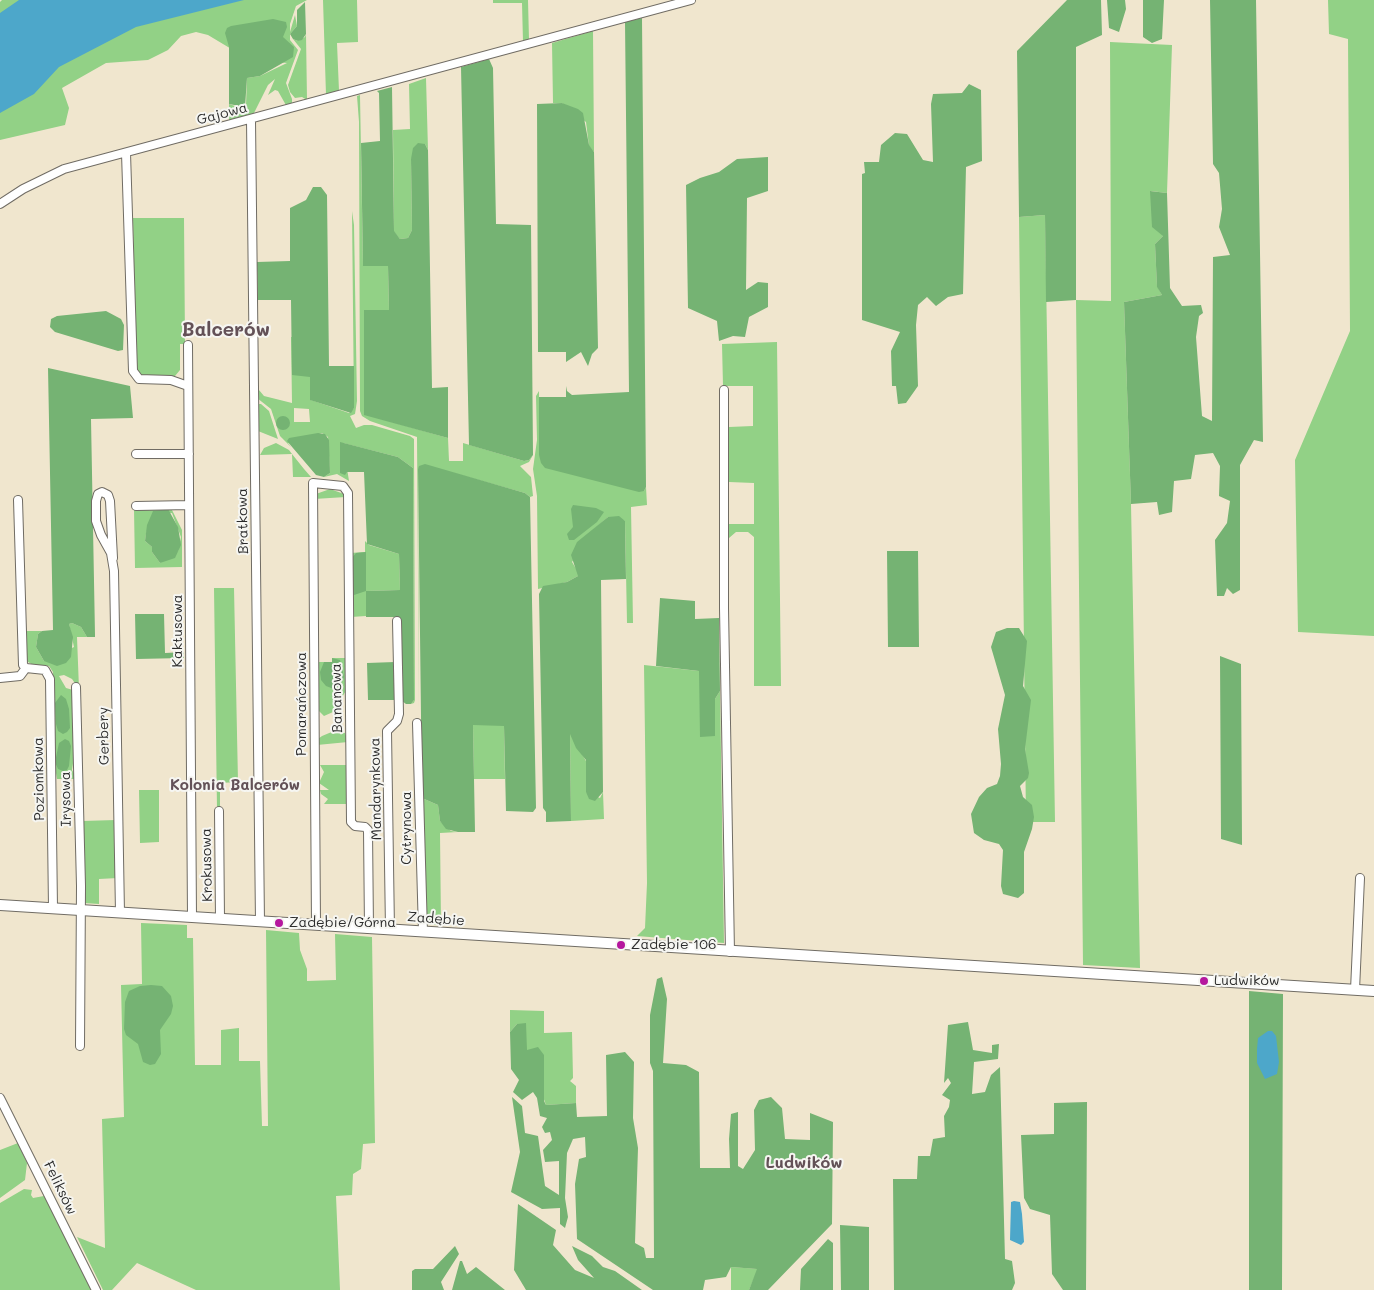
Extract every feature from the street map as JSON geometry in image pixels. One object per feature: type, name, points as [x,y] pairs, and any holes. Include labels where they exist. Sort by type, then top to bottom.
[{"type":"street","name":"Gajowa","points":[[0,204],[23,189],[64,169],[691,0]]},
{"type":"street","name":"Bratkowa","points":[[251,120],[260,922]]},
{"type":"street","points":[[126,153],[133,371],[139,379],[170,380],[188,386]]},
{"type":"street","name":"Kaktusowa","points":[[188,345],[192,917]]},
{"type":"street","points":[[724,390],[724,608],[730,952]]},
{"type":"street","points":[[136,454],[189,454]]},
{"type":"street","name":"Pomarańczowa","points":[[313,483],[316,925]]},
{"type":"street","name":"Bananowa","points":[[313,483],[343,486],[348,493],[351,822],[354,826],[365,827],[368,830],[369,928]]},
{"type":"street","name":"Gerbery","points":[[108,541],[98,529],[96,514],[98,496],[102,492],[107,494],[110,499],[108,541],[113,556],[120,913]]},
{"type":"street","points":[[0,678],[20,676],[26,668],[23,665],[22,652],[18,500]]},
{"type":"street","points":[[136,506],[189,505]]},
{"type":"street","name":"Mandarynkowa","points":[[390,930],[387,731],[397,721],[399,714],[397,621]]},
{"type":"street","name":"Poziomkowa","points":[[26,668],[45,670],[50,680],[53,908]]},
{"type":"street","name":"Irysowa","points":[[76,687],[80,910]]},
{"type":"street","name":"Cytrynowa","points":[[418,723],[423,932]]},
{"type":"street","name":"Krokusowa","points":[[218,811],[220,919]]},
{"type":"street","points":[[1355,990],[1360,878]]},
{"type":"street","name":"Zadębie","points":[[0,905],[1374,991]]},
{"type":"street","points":[[80,910],[80,1046]]},
{"type":"street","name":"Feliksów","points":[[0,1098],[96,1290]]},
{"type":"green space","points":[[2,0],[307,0],[296,6],[290,24],[290,32],[295,15],[297,26],[290,34],[290,40],[298,50],[286,83],[292,99],[292,105],[287,107],[278,91],[275,90],[268,95],[275,79],[268,85],[254,113],[229,121],[229,104],[241,108],[246,105],[247,78],[260,76],[287,63],[248,59],[208,35],[196,32],[181,36],[168,50],[148,60],[106,63],[62,88],[69,108],[65,125],[0,140],[0,2]]},
{"type":"green space","points":[[323,0],[357,0],[358,42],[337,43],[339,91],[326,95]]},
{"type":"green space","points":[[493,0],[528,0],[529,40],[523,42],[522,3],[493,3]]},
{"type":"green space","points":[[1067,0],[1101,0],[1102,35],[1076,47],[1076,300],[1046,302],[1045,215],[1019,217],[1017,51]]},
{"type":"green space","points":[[1107,0],[1125,0],[1126,9],[1119,32],[1109,28]]},
{"type":"green space","points":[[1143,0],[1164,0],[1162,39],[1152,43],[1143,37]]},
{"type":"green space","points":[[1210,0],[1256,0],[1263,442],[1254,440],[1240,465],[1240,590],[1233,594],[1227,588],[1224,596],[1217,596],[1215,540],[1227,523],[1230,501],[1219,496],[1220,466],[1213,453],[1195,455],[1191,479],[1174,481],[1172,512],[1159,515],[1157,502],[1131,504],[1124,302],[1162,295],[1157,287],[1155,244],[1163,236],[1152,227],[1150,191],[1167,193],[1170,288],[1182,306],[1201,305],[1203,313],[1199,316],[1196,337],[1202,416],[1212,421],[1213,257],[1230,255],[1219,227],[1222,209],[1219,173],[1213,164]]},
{"type":"green space","points":[[1328,0],[1374,0],[1374,636],[1298,632],[1295,460],[1350,331],[1348,39],[1329,34]]},
{"type":"green space","points":[[305,2],[306,34],[302,40],[298,41],[293,39],[290,34],[297,26],[297,10]]},
{"type":"green space","points":[[642,18],[646,487],[644,491],[639,492],[545,468],[541,463],[539,455],[539,397],[566,397],[566,386],[567,391],[572,395],[629,392],[625,22]]},
{"type":"green space","points":[[273,19],[286,22],[287,27],[283,37],[294,47],[293,57],[260,76],[247,78],[245,107],[229,104],[229,47],[225,33],[227,28]]},
{"type":"green space","points":[[593,31],[594,152],[589,146],[586,122],[562,103],[553,103],[552,43]]},
{"type":"green space","points":[[306,34],[307,100],[302,97],[295,98],[290,92],[288,85],[301,49],[293,39],[298,41],[305,37]]},
{"type":"green space","points":[[1110,42],[1172,45],[1167,193],[1151,191],[1163,236],[1155,244],[1157,286],[1162,295],[1124,302],[1131,504],[1140,968],[1083,965],[1076,300],[1111,301]]},
{"type":"green space","points":[[489,59],[493,68],[496,224],[531,225],[533,455],[529,460],[524,461],[469,445],[461,67]]},
{"type":"green space","points":[[426,78],[428,150],[425,144],[411,159],[412,230],[408,238],[400,239],[394,232],[393,130],[410,129],[409,84]]},
{"type":"green space","points":[[969,84],[981,90],[982,161],[966,167],[963,294],[948,297],[936,306],[927,297],[918,305],[916,325],[918,386],[906,403],[898,404],[896,386],[892,386],[891,351],[900,332],[862,320],[862,174],[865,173],[864,162],[879,162],[881,145],[895,133],[907,134],[923,160],[933,162],[931,104],[933,94],[962,93]]},
{"type":"green space","points":[[392,87],[394,231],[400,239],[408,238],[412,230],[411,159],[413,148],[418,143],[425,144],[428,150],[432,388],[448,387],[448,438],[364,415],[364,310],[389,310],[388,266],[363,266],[361,143],[380,141],[379,93],[377,91]]},
{"type":"green space","points":[[360,95],[363,266],[388,266],[389,310],[364,310],[364,414],[448,438],[449,461],[463,461],[463,443],[524,461],[529,460],[533,455],[529,462],[520,466],[531,477],[533,496],[530,497],[525,493],[425,465],[418,469],[419,712],[417,437],[370,421],[362,416],[360,411],[359,122],[357,96]]},
{"type":"green space","points":[[562,103],[583,113],[589,145],[594,152],[598,348],[592,354],[588,366],[581,352],[566,362],[566,352],[538,352],[537,104]]},
{"type":"green space","points":[[768,157],[768,191],[747,198],[746,290],[758,282],[768,283],[768,307],[749,317],[745,337],[733,336],[719,341],[717,321],[688,308],[686,185],[719,172],[737,159]]},
{"type":"green space","points":[[313,187],[321,187],[327,195],[329,366],[354,366],[354,408],[351,413],[310,400],[310,377],[292,375],[291,300],[258,300],[257,262],[290,261],[290,208],[306,200]]},
{"type":"green space","points":[[352,211],[354,225],[357,401],[355,414],[350,416],[356,428],[372,425],[410,436],[414,439],[415,700],[411,704],[414,700],[413,468],[398,457],[343,443],[349,481],[337,474],[324,477],[330,473],[328,437],[322,433],[288,443],[291,447],[280,436],[271,409],[257,398],[256,392],[259,390],[264,396],[292,403],[291,337],[310,337],[311,400],[349,413],[354,408]],"holes":[[[294,408],[309,409],[310,422],[294,422]]]},
{"type":"green space","points":[[1045,215],[1055,822],[1026,822],[1019,217]]},
{"type":"green space","points":[[133,218],[184,218],[185,344],[180,344],[180,370],[175,376],[141,377],[136,371]]},
{"type":"green space","points":[[106,311],[121,319],[124,325],[123,350],[118,351],[55,332],[50,327],[51,319],[57,316]]},
{"type":"green space","points":[[777,342],[781,686],[754,686],[754,537],[748,532],[736,532],[729,538],[729,524],[754,524],[754,483],[729,482],[729,427],[753,426],[753,386],[723,386],[722,344]]},
{"type":"green space","points":[[48,368],[130,386],[133,418],[91,419],[95,637],[87,637],[81,627],[72,623],[69,624],[73,637],[71,657],[66,663],[57,666],[44,661],[36,647],[38,634],[42,631],[53,630]]},
{"type":"green space","points":[[539,391],[539,455],[644,491],[646,487],[647,505],[631,507],[633,623],[627,623],[625,521],[608,517],[592,531],[572,562],[578,572],[578,576],[567,582],[538,589],[537,496],[533,469],[537,440],[536,396]]},
{"type":"green space","points":[[257,404],[261,404],[269,411],[278,439],[258,431]]},
{"type":"green space","points":[[280,416],[286,416],[290,423],[286,430],[280,430],[276,426],[276,420]]},
{"type":"green space","points":[[318,433],[325,434],[329,440],[330,473],[324,477],[316,475],[287,441],[289,438]]},
{"type":"green space","points":[[340,442],[398,457],[413,468],[414,700],[411,704],[406,704],[402,701],[400,617],[366,617],[366,591],[400,590],[399,554],[367,544],[364,472],[347,472],[345,475],[340,473]]},
{"type":"green space","points":[[276,443],[289,450],[292,454],[260,455],[264,448]]},
{"type":"green space","points":[[292,454],[304,469],[311,477],[293,477]]},
{"type":"green space","points":[[425,464],[525,493],[530,497],[536,808],[533,812],[506,811],[504,726],[473,725],[475,832],[458,832],[446,829],[440,821],[438,805],[422,798],[418,469],[419,466]]},
{"type":"green space","points":[[330,489],[344,494],[346,497],[314,499],[316,494]]},
{"type":"green space","points":[[573,505],[596,508],[604,512],[597,522],[574,540],[569,540],[567,534],[573,527],[571,509]]},
{"type":"green space","points":[[171,508],[182,530],[182,567],[135,568],[134,509]],"holes":[[[172,513],[181,537],[178,551],[160,563],[152,552],[152,547],[145,541],[152,515]]]},
{"type":"green space","points":[[168,509],[178,527],[181,545],[175,558],[160,563],[152,552],[152,547],[145,541],[147,525],[153,511]]},
{"type":"green space","points":[[619,516],[625,521],[626,579],[601,580],[603,792],[595,801],[589,799],[586,792],[586,760],[576,748],[570,734],[571,821],[546,822],[546,812],[543,808],[539,594],[543,586],[567,582],[578,576],[571,555],[577,542],[608,517]]},
{"type":"green space","points":[[365,541],[369,545],[399,554],[400,590],[366,591],[366,616],[351,617],[350,553],[365,552]]},
{"type":"green space","points":[[887,551],[918,551],[919,647],[888,647]]},
{"type":"green space","points":[[366,552],[366,591],[354,595],[351,592],[351,559],[356,553]]},
{"type":"green space","points":[[214,588],[234,588],[238,782],[220,783],[220,810],[217,810]]},
{"type":"green space","points":[[660,598],[695,601],[695,619],[719,618],[720,691],[715,699],[715,736],[700,737],[699,671],[656,666]]},
{"type":"green space","points":[[135,614],[164,614],[165,653],[184,652],[184,658],[136,659]]},
{"type":"green space","points":[[72,623],[81,627],[87,637],[77,637],[79,689],[72,679],[64,675],[59,676],[66,688],[73,690],[75,750],[72,770],[77,779],[57,779],[54,761],[56,752],[53,741],[53,672],[49,666],[33,665],[25,660],[23,631],[42,631],[38,634],[36,647],[44,661],[74,647],[69,624]]},
{"type":"green space","points":[[1007,628],[1019,628],[1027,641],[1023,686],[1031,700],[1025,749],[1029,773],[1028,778],[1020,786],[1023,797],[1032,805],[1034,817],[1024,852],[1024,893],[1018,898],[1003,894],[1001,886],[1003,850],[999,844],[984,840],[974,833],[971,814],[979,797],[987,788],[997,784],[1000,776],[1001,764],[998,729],[1005,695],[991,647],[996,632]]},
{"type":"green space","points":[[1220,656],[1241,664],[1242,845],[1221,839]]},
{"type":"green space","points":[[332,658],[347,658],[347,689],[333,712],[324,716],[317,709],[315,662],[332,662]]},
{"type":"green space","points":[[332,658],[340,660],[344,677],[340,686],[334,689],[326,686],[321,680],[320,672],[324,662],[332,662]]},
{"type":"green space","points":[[395,662],[396,700],[368,700],[367,663]]},
{"type":"green space","points":[[644,665],[699,671],[715,736],[715,699],[720,691],[724,943],[637,936],[645,928],[647,883]]},
{"type":"green space","points":[[61,695],[66,699],[69,709],[70,728],[63,734],[58,731],[56,724],[55,703]]},
{"type":"green space","points":[[473,725],[504,725],[505,779],[474,779]]},
{"type":"green space","points":[[334,731],[345,733],[348,742],[317,745],[318,739]]},
{"type":"green space","points":[[570,733],[586,761],[586,792],[600,798],[603,792],[604,819],[571,821]]},
{"type":"green space","points":[[65,739],[69,741],[71,746],[69,766],[67,770],[63,771],[58,769],[55,762],[59,743]]},
{"type":"green space","points":[[320,765],[349,765],[350,804],[324,804],[328,799],[321,794],[320,790],[329,790],[319,783],[324,772]]},
{"type":"green space","points":[[139,790],[159,790],[159,842],[140,843]]},
{"type":"green space","points":[[422,798],[438,805],[440,821],[451,831],[458,832],[440,833],[441,925],[424,924]]},
{"type":"green space","points":[[116,820],[118,878],[99,879],[99,904],[84,903],[82,821]]},
{"type":"green space","points":[[141,923],[187,925],[187,938],[193,938],[195,1065],[221,1065],[221,1030],[239,1028],[239,1061],[260,1061],[262,1126],[268,1126],[266,930],[299,933],[300,950],[307,969],[307,981],[336,980],[335,934],[372,937],[375,1143],[363,1144],[361,1169],[353,1174],[352,1195],[336,1196],[340,1290],[196,1290],[137,1263],[112,1290],[103,1290],[77,1237],[105,1248],[102,1119],[124,1117],[121,985],[142,984]]},
{"type":"green space","points":[[662,977],[667,999],[663,1063],[686,1065],[699,1072],[700,1168],[730,1168],[729,1139],[731,1114],[738,1112],[738,1166],[743,1169],[755,1150],[754,1110],[759,1100],[771,1097],[782,1108],[785,1139],[810,1140],[810,1113],[833,1122],[832,1224],[768,1290],[749,1290],[757,1269],[731,1267],[726,1277],[705,1280],[703,1290],[653,1290],[577,1239],[575,1184],[579,1159],[586,1157],[585,1137],[573,1139],[567,1153],[565,1198],[568,1217],[565,1228],[560,1224],[560,1208],[542,1209],[511,1192],[520,1152],[512,1097],[522,1106],[525,1133],[538,1136],[545,1186],[559,1195],[559,1161],[545,1162],[543,1150],[552,1140],[550,1132],[545,1133],[542,1127],[547,1118],[540,1116],[537,1098],[533,1092],[522,1100],[513,1092],[519,1080],[511,1069],[510,1032],[517,1024],[526,1023],[527,1050],[538,1047],[544,1055],[544,1101],[546,1105],[576,1103],[577,1117],[607,1116],[606,1055],[625,1052],[634,1062],[633,1118],[638,1148],[635,1243],[644,1248],[646,1258],[654,1258],[653,1071],[650,1063],[650,1015],[657,979]]},
{"type":"green space","points":[[140,986],[162,986],[171,996],[173,1006],[171,1014],[160,1030],[161,1054],[155,1064],[150,1065],[143,1062],[138,1044],[126,1035],[124,1029],[125,1002],[129,991]]},
{"type":"green space","points":[[1249,991],[1283,994],[1282,1290],[1249,1290]]},
{"type":"green space","points":[[510,1010],[544,1011],[544,1033],[572,1032],[573,1078],[570,1081],[576,1086],[576,1103],[546,1105],[517,1024],[510,1032]]},
{"type":"green space","points":[[968,1022],[973,1050],[992,1053],[992,1045],[999,1044],[998,1059],[974,1062],[972,1094],[985,1092],[991,1075],[1000,1067],[1005,1259],[1012,1261],[1015,1283],[1012,1290],[894,1290],[893,1179],[917,1179],[918,1156],[930,1156],[933,1139],[945,1137],[944,1116],[949,1107],[950,1100],[942,1095],[951,1083],[948,1078],[944,1083],[948,1025]]},
{"type":"green space","points":[[1087,1102],[1086,1290],[1063,1290],[1052,1274],[1050,1215],[1030,1209],[1024,1198],[1021,1135],[1054,1134],[1054,1103]]},
{"type":"green space","points":[[18,1143],[27,1163],[25,1180],[0,1198],[0,1150]]},
{"type":"green space","points":[[24,1189],[32,1190],[31,1195],[33,1198],[44,1196],[93,1290],[0,1290],[0,1203]]},
{"type":"green space","points":[[518,1204],[556,1230],[553,1245],[575,1270],[594,1278],[578,1260],[572,1246],[592,1256],[603,1267],[615,1271],[642,1290],[526,1290],[514,1270]]},
{"type":"green space","points":[[840,1225],[869,1227],[869,1290],[841,1290]]},
{"type":"green space","points":[[828,1239],[833,1243],[833,1290],[800,1290],[801,1269]]},
{"type":"green space","points":[[455,1246],[459,1254],[441,1282],[444,1290],[412,1290],[412,1271],[415,1269],[433,1269]]},
{"type":"green space","points":[[460,1261],[462,1261],[467,1274],[476,1267],[505,1290],[452,1290]]},
{"type":"green space","points":[[731,1267],[758,1269],[749,1290],[731,1290]]},
{"type":"water","points":[[19,0],[244,0],[136,27],[59,67],[34,94],[0,113],[0,13]]},
{"type":"water","points":[[1268,1031],[1272,1031],[1276,1036],[1279,1062],[1277,1074],[1265,1079],[1257,1063],[1257,1049],[1258,1038]]},
{"type":"water","points":[[1011,1202],[1020,1202],[1022,1214],[1024,1242],[1021,1245],[1010,1240]]},
{"type":"place","name":"Zadębie/Górna","points":[[279,923]]},
{"type":"place","name":"Zadębie 106","points":[[621,945]]},
{"type":"place","name":"Ludwików","points":[[1204,981]]},
{"type":"district","name":"Balcerów","points":[[226,330]]},
{"type":"district","name":"Kolonia Balcerów","points":[[235,785]]},
{"type":"district","name":"Ludwików","points":[[804,1163]]}]
